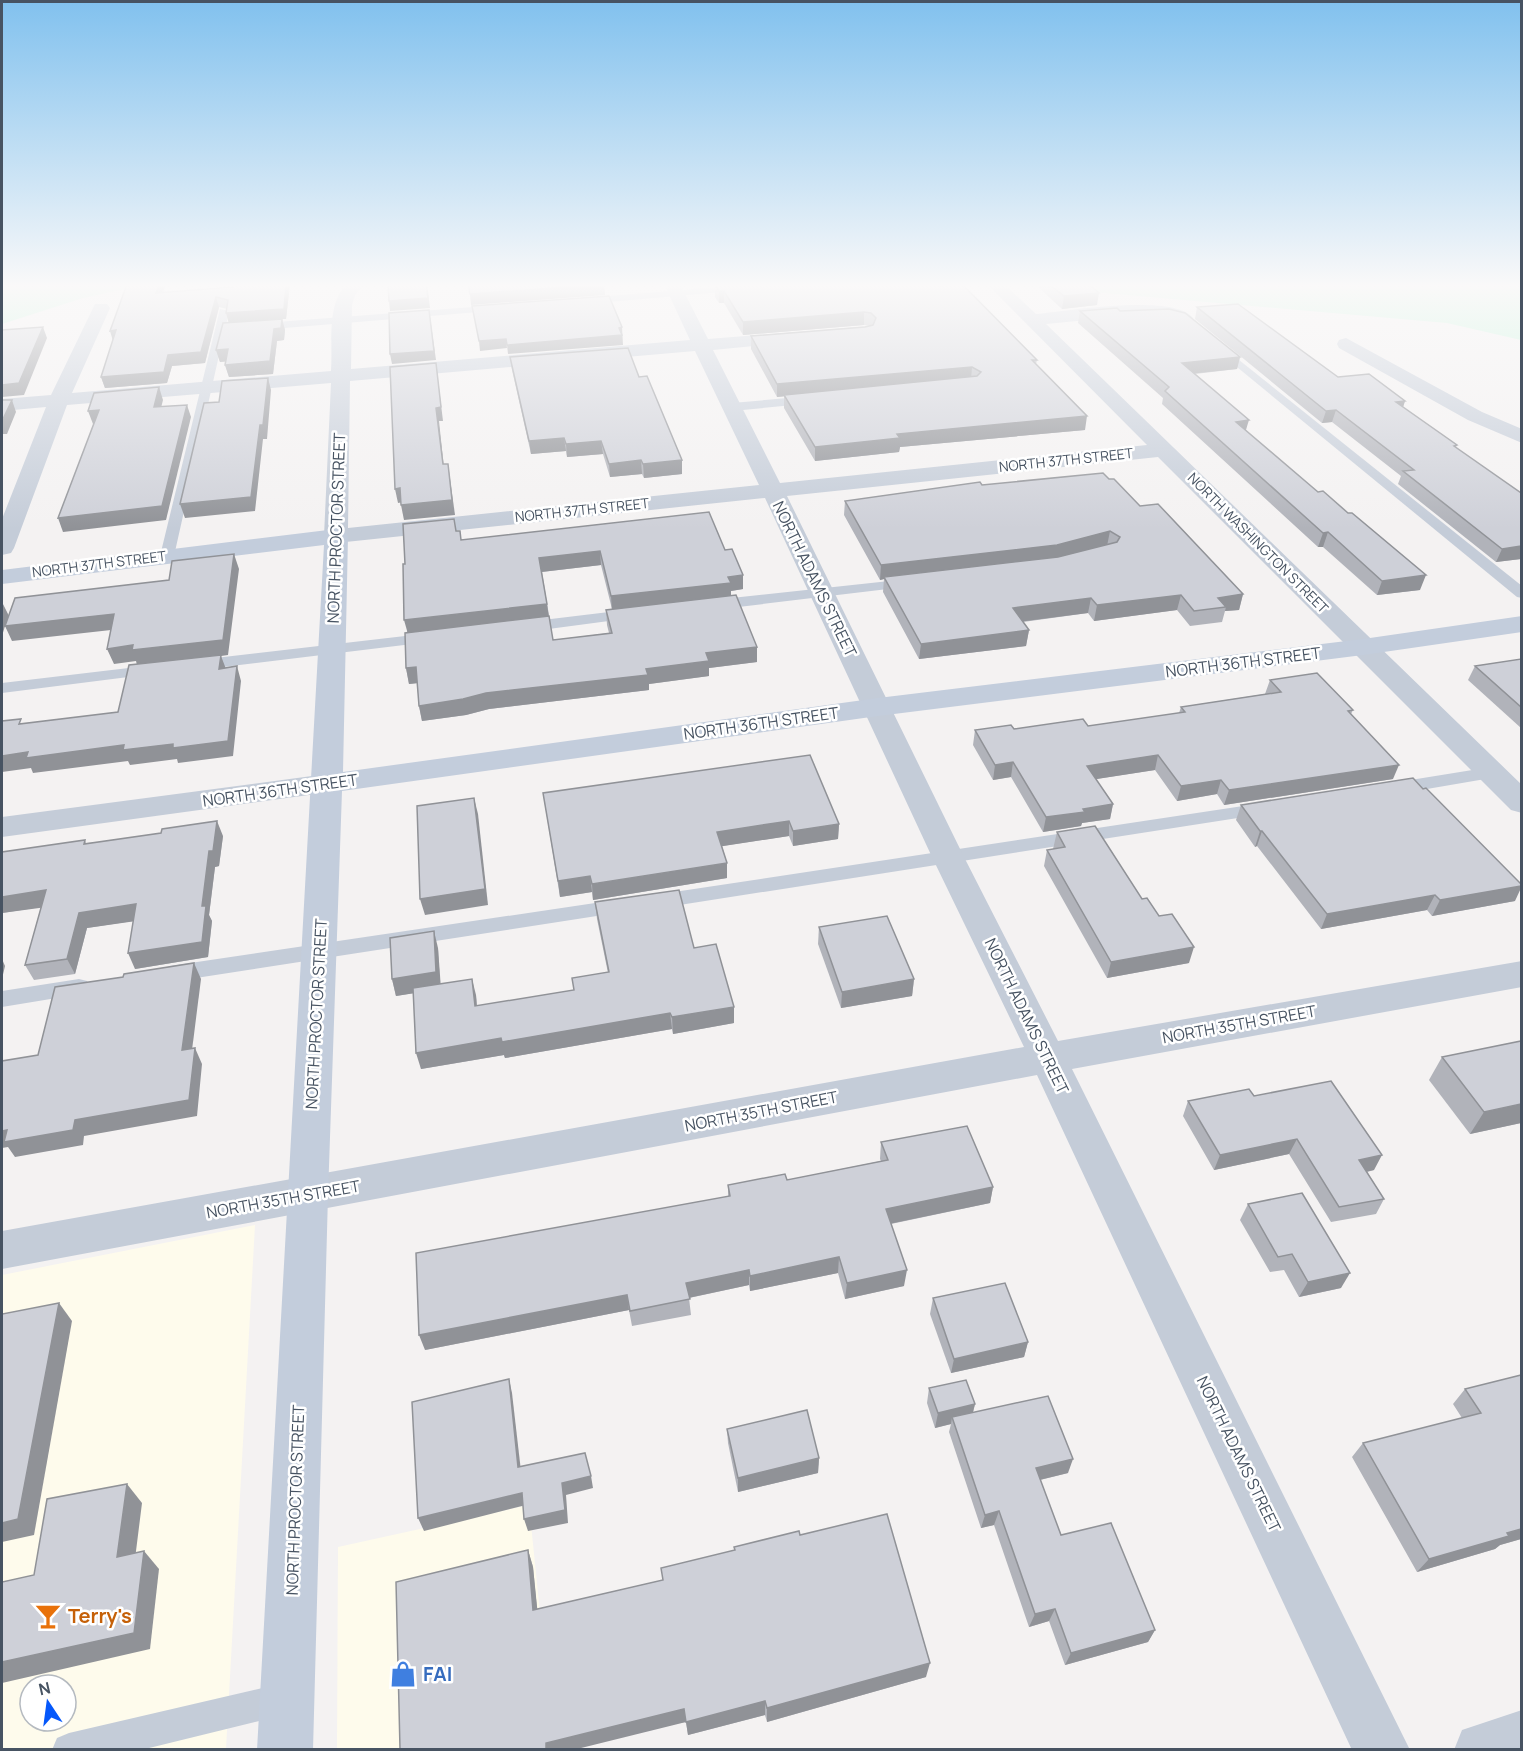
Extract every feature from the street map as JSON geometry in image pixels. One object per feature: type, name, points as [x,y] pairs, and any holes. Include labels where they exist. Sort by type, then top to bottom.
[{"type":"street","points":[[2,548],[59,400],[75,366]]},
{"type":"street","name":"NORTH PROCTOR STREET","points":[[285,1749],[307,1195],[327,784],[341,366]]},
{"type":"street","points":[[2,405],[453,366]]},
{"type":"street","name":"NORTH ADAMS STREET","points":[[712,366],[1382,1749]]},
{"type":"street","name":"NORTH WASHINGTON STREET","points":[[1078,366],[1521,803]]},
{"type":"street","points":[[1385,366],[1475,416],[1521,437]]},
{"type":"street","name":"NORTH 37TH STREET","points":[[2,577],[336,536],[1164,450]]},
{"type":"street","name":"NORTH 36TH STREET","points":[[2,827],[878,707],[1363,647],[1521,624]]},
{"type":"street","name":"NORTH 35TH STREET","points":[[2,1250],[1048,1058],[1521,974]]},
{"type":"street","points":[[1482,1749],[1521,1738]]},
{"type":"lane","points":[[167,556],[210,366]]},
{"type":"lane","points":[[1243,366],[1521,594]]},
{"type":"lane","points":[[732,408],[827,399]]},
{"type":"lane","points":[[693,608],[927,581]]},
{"type":"lane","points":[[507,629],[647,613]]},
{"type":"lane","points":[[2,688],[448,636]]},
{"type":"lane","points":[[1373,792],[1491,773]]},
{"type":"lane","points":[[154,976],[1278,806]]},
{"type":"lane","points":[[2,999],[96,985]]},
{"type":"lane","points":[[69,1749],[287,1698]]},
{"type":"shaded area","points":[[255,1225],[226,1749],[2,1749],[2,1275]]},
{"type":"shaded area","points":[[529,1505],[554,1749],[337,1750],[338,1547]]},
{"type":"building","points":[[2,366],[26,366],[19,383],[2,385]]},
{"type":"building","points":[[105,366],[165,366],[164,372],[101,377]]},
{"type":"building","points":[[436,366],[441,407],[436,408],[443,464],[448,464],[452,500],[401,505],[400,488],[395,489],[390,367]]},
{"type":"building","points":[[512,366],[635,366],[639,377],[647,376],[682,460],[643,464],[641,460],[609,464],[601,441],[566,444],[564,438],[529,441]]},
{"type":"building","points":[[767,366],[1038,366],[1087,416],[897,434],[900,438],[815,447],[784,395],[977,376],[981,372],[972,367],[777,384]]},
{"type":"building","points":[[1144,366],[1185,366],[1249,420],[1236,422],[1318,492],[1323,491],[1348,513],[1352,513],[1426,575],[1382,581],[1328,532],[1323,533],[1165,391],[1169,387]]},
{"type":"building","points":[[1270,366],[1323,366],[1338,377],[1369,374],[1405,401],[1396,402],[1521,493],[1521,546],[1502,549],[1403,471],[1414,470],[1336,410],[1326,411]]},
{"type":"building","points":[[268,378],[251,497],[180,504],[204,403],[219,402],[222,381]]},
{"type":"building","points":[[159,387],[154,407],[187,405],[162,506],[58,518],[99,410],[88,411],[94,393]]},
{"type":"building","points":[[2,400],[12,400],[2,421]]},
{"type":"building","points":[[1103,473],[1109,479],[1114,479],[1140,506],[1158,504],[1243,594],[1218,598],[1226,607],[1194,611],[1181,595],[1097,605],[1091,598],[1013,608],[1029,630],[921,644],[884,577],[1058,557],[1117,542],[1120,537],[1110,531],[1057,545],[881,565],[845,501],[980,482],[982,485]]},
{"type":"building","points":[[709,512],[725,550],[732,549],[743,575],[728,577],[731,583],[611,596],[600,551],[539,558],[547,604],[404,620],[403,524],[454,519],[456,531],[460,531],[461,540]]},
{"type":"building","points":[[234,554],[223,640],[132,650],[133,645],[107,649],[114,614],[5,626],[15,598],[169,580],[172,561]]},
{"type":"building","points":[[736,595],[757,647],[706,653],[709,661],[646,669],[648,675],[486,693],[419,706],[416,667],[406,668],[405,633],[549,616],[553,640],[612,633],[606,610]]},
{"type":"building","points":[[221,655],[219,669],[237,666],[228,741],[173,748],[173,744],[123,750],[124,745],[26,758],[28,752],[2,756],[2,721],[21,719],[19,724],[118,712],[129,665]]},
{"type":"building","points":[[1521,659],[1521,707],[1475,666]]},
{"type":"building","points":[[1317,673],[1353,710],[1348,711],[1399,765],[1229,790],[1221,780],[1181,786],[1158,755],[1087,766],[1113,804],[1083,809],[1085,812],[1046,817],[1013,762],[995,765],[975,730],[1011,725],[1014,729],[1083,719],[1088,726],[1185,712],[1181,707],[1281,692],[1270,680]]},
{"type":"building","points":[[810,755],[839,824],[793,831],[789,821],[717,832],[727,863],[592,884],[590,876],[558,881],[543,793]]},
{"type":"building","points":[[1413,778],[1423,789],[1426,788],[1521,886],[1440,900],[1435,895],[1327,914],[1241,805]]},
{"type":"building","points":[[474,798],[485,889],[420,899],[417,806]]},
{"type":"building","points":[[217,821],[213,851],[209,851],[202,906],[206,906],[202,942],[128,953],[136,904],[79,913],[67,959],[25,965],[46,890],[2,897],[2,852],[85,840],[84,844],[161,833],[162,829]]},
{"type":"building","points":[[1095,826],[1142,899],[1147,898],[1159,916],[1172,914],[1194,947],[1111,962],[1047,850],[1065,847],[1057,832]]},
{"type":"building","points":[[679,890],[694,948],[716,944],[734,1007],[672,1017],[670,1013],[502,1042],[501,1038],[416,1053],[413,988],[472,979],[475,1006],[574,990],[572,978],[609,972],[595,902]]},
{"type":"building","points":[[887,916],[914,979],[842,992],[819,927]]},
{"type":"building","points":[[434,931],[436,972],[392,979],[390,938]]},
{"type":"building","points":[[194,963],[182,1050],[195,1048],[189,1100],[75,1120],[73,1130],[4,1142],[7,1130],[2,1131],[2,1061],[38,1055],[55,987]]},
{"type":"building","points":[[1521,1041],[1521,1104],[1484,1112],[1442,1057]]},
{"type":"building","points":[[1331,1081],[1382,1155],[1359,1160],[1384,1199],[1339,1207],[1297,1139],[1220,1155],[1188,1101],[1249,1089],[1254,1096]]},
{"type":"building","points":[[967,1126],[993,1187],[886,1209],[907,1270],[847,1283],[839,1257],[750,1276],[749,1270],[686,1283],[690,1299],[630,1311],[627,1295],[419,1335],[416,1253],[730,1196],[728,1185],[785,1174],[787,1180],[888,1160],[881,1142]]},
{"type":"building","points":[[1302,1193],[1350,1273],[1308,1282],[1292,1254],[1278,1257],[1248,1204]]},
{"type":"building","points":[[1005,1283],[1028,1342],[954,1359],[933,1298]]},
{"type":"building","points":[[59,1303],[18,1519],[2,1523],[2,1314]]},
{"type":"building","points":[[1521,1375],[1521,1529],[1507,1533],[1509,1536],[1429,1559],[1363,1443],[1481,1413],[1465,1389]]},
{"type":"building","points":[[509,1379],[518,1467],[585,1453],[591,1476],[562,1483],[565,1510],[524,1519],[522,1493],[418,1518],[412,1402]]},
{"type":"building","points":[[966,1380],[975,1404],[938,1413],[929,1388]]},
{"type":"building","points":[[1048,1396],[1073,1459],[1036,1468],[1061,1535],[1111,1523],[1155,1630],[1071,1653],[1055,1609],[1035,1614],[999,1511],[985,1515],[952,1417]]},
{"type":"building","points":[[807,1410],[819,1458],[738,1478],[727,1429]]},
{"type":"building","points":[[127,1484],[117,1557],[144,1551],[134,1633],[2,1662],[2,1582],[34,1575],[47,1499]]},
{"type":"building","points":[[887,1514],[930,1663],[767,1708],[765,1701],[686,1722],[684,1709],[546,1743],[546,1749],[400,1749],[396,1582],[528,1550],[533,1610],[663,1580],[661,1568],[735,1550],[734,1547],[799,1531],[800,1535]]},
{"type":"place","name":"Terry's","points":[[48,1616]]},
{"type":"place","name":"FAI","points":[[403,1674]]}]
